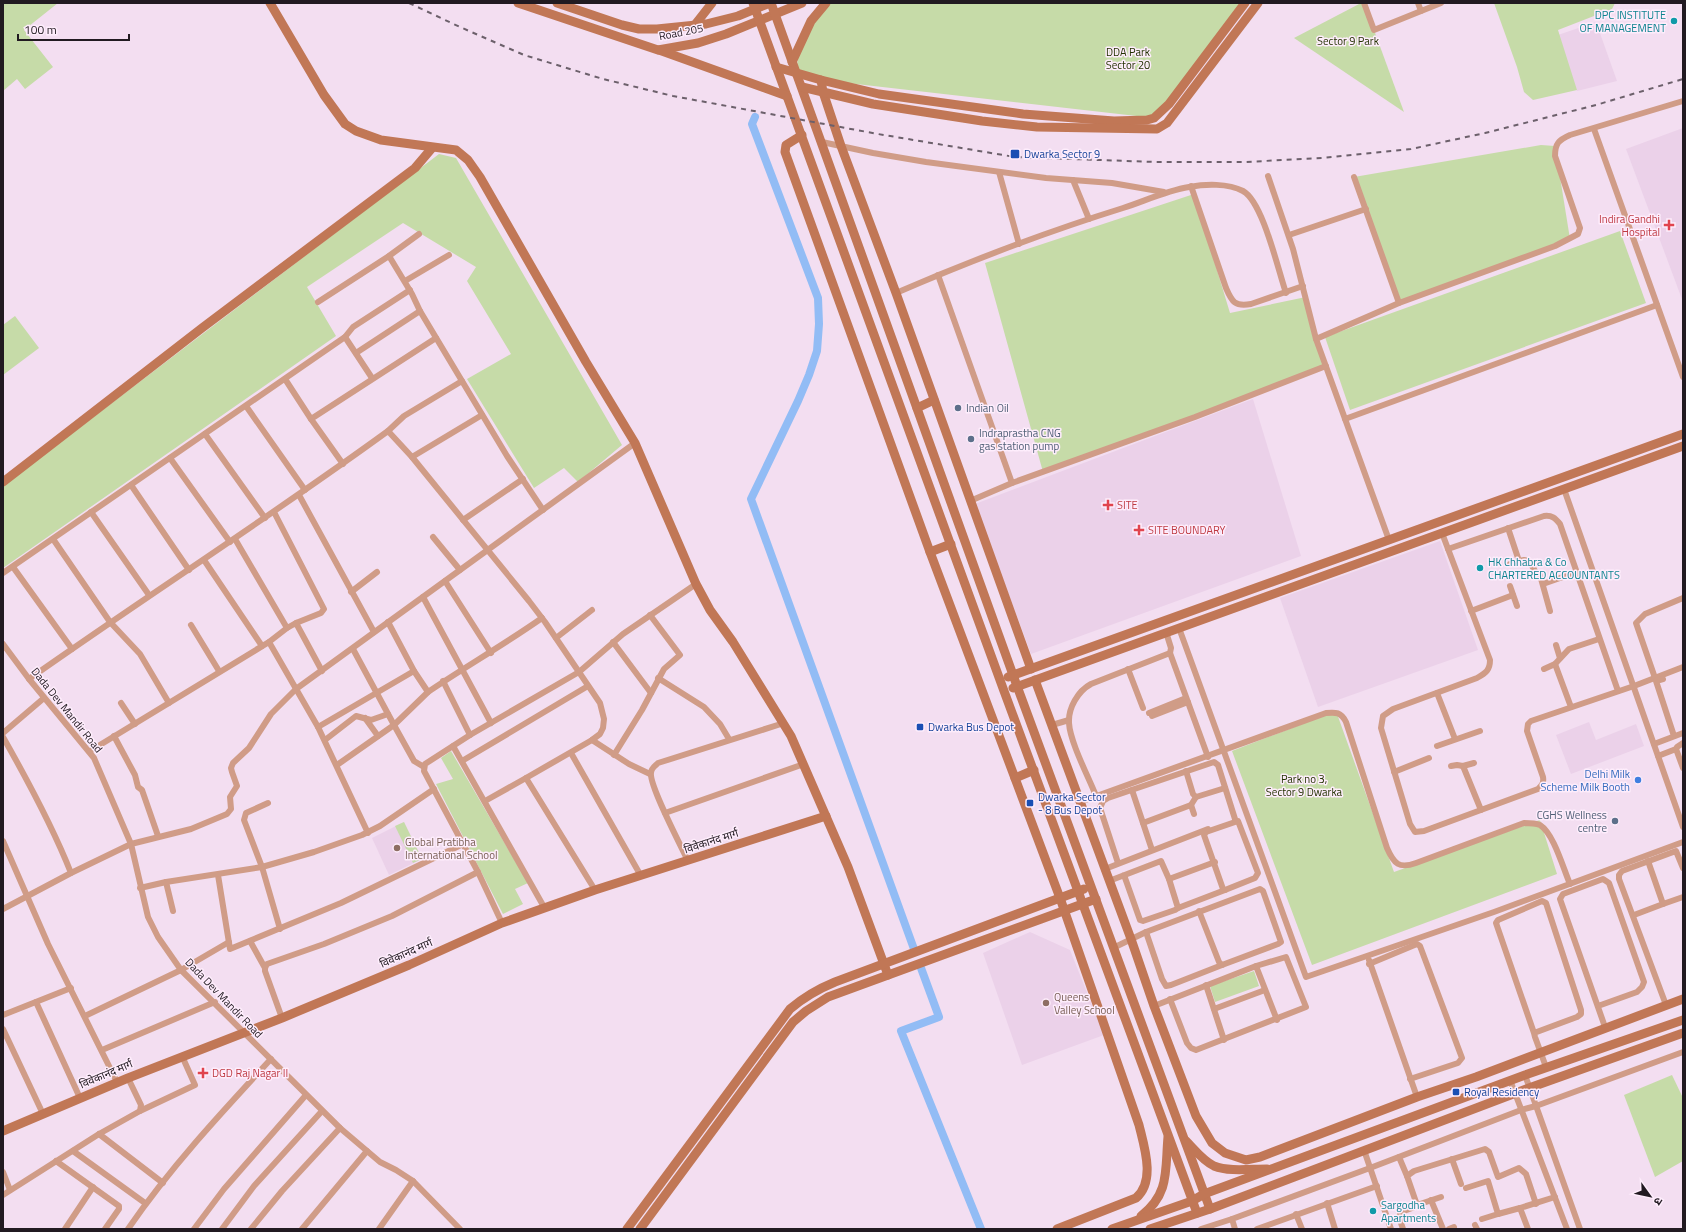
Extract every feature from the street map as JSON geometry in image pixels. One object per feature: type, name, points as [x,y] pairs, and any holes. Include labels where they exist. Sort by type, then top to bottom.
[{"type":"street","points":[[270,3],[324,95],[345,124],[356,131],[381,140],[456,150],[468,160],[480,177],[586,362],[635,443],[696,584],[710,610],[733,642],[791,736],[848,867],[888,975]]},
{"type":"street","name":"Road 205","points":[[518,3],[658,50],[698,43],[726,34],[802,3]]},
{"type":"street","name":"Road 205","points":[[556,3],[622,25],[639,29],[658,29],[706,24],[738,16],[754,6],[770,3]]},
{"type":"street","points":[[694,26],[712,3]]},
{"type":"street","points":[[770,3],[822,142],[1017,686],[1210,1209]]},
{"type":"street","points":[[792,62],[811,21],[826,3]]},
{"type":"street","points":[[776,67],[821,80],[880,94],[1023,114],[1114,121],[1147,120],[1154,118],[1169,104],[1245,3]]},
{"type":"street","points":[[802,87],[873,104],[982,121],[1058,128],[1157,129],[1167,122],[1258,3]]},
{"type":"street","points":[[1364,3],[1374,30],[1441,3]]},
{"type":"street","points":[[1418,3],[1421,11]]},
{"type":"street","points":[[754,6],[1004,691],[1079,891],[1082,904],[1197,1213]]},
{"type":"street","points":[[658,50],[787,96]]},
{"type":"street","points":[[821,80],[823,92],[842,146],[1031,669]]},
{"type":"street","points":[[1316,338],[1399,303],[1555,246],[1578,234],[1580,228],[1555,156],[1555,146],[1559,140],[1570,135],[1683,101]]},
{"type":"street","points":[[1594,129],[1683,377]]},
{"type":"street","points":[[802,135],[789,142],[786,145],[785,152],[930,552],[1060,898],[1139,1125],[1144,1146],[1146,1173],[1144,1189],[1136,1198],[1057,1229]]},
{"type":"street","points":[[822,142],[926,162],[999,172],[1112,183],[1164,192]]},
{"type":"street","points":[[3,482],[202,328],[415,168],[432,148]]},
{"type":"street","points":[[999,172],[1019,244]]},
{"type":"street","points":[[1268,176],[1289,235],[1316,338],[1389,540]]},
{"type":"street","points":[[1354,177],[1399,303]]},
{"type":"street","points":[[1073,180],[1089,219]]},
{"type":"street","points":[[896,293],[1019,244],[1128,207],[1164,192],[1191,186],[1228,186],[1243,191],[1248,195],[1261,219],[1286,293]]},
{"type":"street","points":[[1191,186],[1226,288],[1234,301],[1243,306],[1286,293],[1303,286]]},
{"type":"street","points":[[1289,235],[1366,209]]},
{"type":"street","points":[[318,302],[390,256],[419,234]]},
{"type":"street","points":[[405,281],[449,255]]},
{"type":"street","points":[[390,256],[410,290],[420,311],[482,415],[543,510]]},
{"type":"street","points":[[938,275],[1012,483]]},
{"type":"street","points":[[3,573],[345,337],[353,327],[410,290]]},
{"type":"street","points":[[1345,419],[1657,306]]},
{"type":"street","points":[[356,353],[420,311]]},
{"type":"street","points":[[345,337],[372,378]]},
{"type":"street","points":[[311,419],[372,378],[436,338]]},
{"type":"street","points":[[970,501],[1012,483],[1195,417],[1326,366]]},
{"type":"street","points":[[285,379],[343,464]]},
{"type":"street","points":[[29,679],[149,595],[204,560],[299,495],[388,431],[404,416],[462,381]]},
{"type":"street","points":[[917,408],[934,400]]},
{"type":"street","points":[[246,406],[305,490]]},
{"type":"street","points":[[412,457],[482,415]]},
{"type":"street","points":[[388,431],[412,457],[542,618],[600,703],[604,719],[603,728],[600,734],[571,753],[485,801]]},
{"type":"street","points":[[205,434],[265,518]]},
{"type":"street","points":[[1001,680],[1683,434]]},
{"type":"street","points":[[3,909],[71,873],[131,844],[158,836],[191,829],[230,811],[230,797],[237,786],[231,768],[233,763],[249,748],[270,714],[296,689],[635,443]]},
{"type":"street","points":[[1004,691],[1683,446]]},
{"type":"street","points":[[170,458],[232,540],[287,628]]},
{"type":"street","points":[[463,520],[523,479]]},
{"type":"street","points":[[131,485],[189,570]]},
{"type":"street","points":[[1564,489],[1683,827]]},
{"type":"street","points":[[299,495],[374,632]]},
{"type":"street","points":[[91,512],[149,595]]},
{"type":"street","points":[[90,751],[219,671],[269,642],[287,628],[321,613],[324,609],[274,512]]},
{"type":"street","points":[[1448,549],[1544,516],[1550,515],[1556,518],[1560,524],[1618,691]]},
{"type":"street","points":[[1508,528],[1519,561]]},
{"type":"street","points":[[1442,533],[1490,660],[1490,668],[1477,678],[1393,709],[1383,716],[1381,728],[1410,824],[1415,832],[1424,831],[1538,789],[1543,782],[1543,778],[1527,731],[1528,724],[1536,719],[1634,686],[1683,667]]},
{"type":"street","points":[[434,537],[460,570]]},
{"type":"street","points":[[53,539],[110,622],[140,654],[169,703]]},
{"type":"street","points":[[930,552],[951,544]]},
{"type":"street","points":[[204,560],[262,646]]},
{"type":"street","points":[[1510,564],[1524,560],[1529,561],[1543,584],[1550,611]]},
{"type":"street","points":[[12,566],[72,649]]},
{"type":"street","points":[[351,592],[377,572]]},
{"type":"street","points":[[1543,584],[1576,572]]},
{"type":"street","points":[[445,581],[491,653]]},
{"type":"street","points":[[424,767],[429,761],[579,672],[613,642],[696,584]]},
{"type":"street","points":[[1510,586],[1517,606]]},
{"type":"street","points":[[1471,611],[1514,595]]},
{"type":"street","points":[[423,597],[491,724]]},
{"type":"street","points":[[1655,678],[1636,623],[1645,614],[1683,598]]},
{"type":"street","points":[[556,638],[592,610]]},
{"type":"street","points":[[614,755],[642,710],[658,678],[664,669],[680,655],[650,615]]},
{"type":"street","points":[[337,765],[394,726],[428,692],[443,681],[491,653],[542,618]]},
{"type":"street","points":[[388,622],[414,671],[428,692]]},
{"type":"street","points":[[296,623],[322,671]]},
{"type":"street","points":[[191,625],[219,671]]},
{"type":"street","points":[[1179,628],[1306,977],[1368,957],[1683,842]]},
{"type":"street","points":[[1166,632],[1171,648],[1170,653],[1208,757]]},
{"type":"street","points":[[1544,669],[1555,664],[1569,649],[1599,639]]},
{"type":"street","points":[[269,642],[318,726],[368,833]]},
{"type":"street","points":[[613,642],[651,693]]},
{"type":"street","name":"Dada Dev Mandir Road","points":[[3,644],[44,698],[90,751],[94,758],[131,844],[140,888],[148,917],[158,937],[181,970],[215,1002],[243,1033],[340,1128],[380,1162],[413,1181],[460,1229]]},
{"type":"street","points":[[1556,645],[1560,658]]},
{"type":"street","points":[[353,649],[375,693],[414,761],[424,767],[478,872],[502,923]]},
{"type":"street","points":[[1096,796],[1070,731],[1069,720],[1071,710],[1077,697],[1084,688],[1091,684],[1170,653]]},
{"type":"street","points":[[1555,664],[1571,707]]},
{"type":"street","points":[[1128,669],[1143,708]]},
{"type":"street","points":[[318,726],[414,671]]},
{"type":"street","points":[[1674,736],[1656,681],[1683,671]]},
{"type":"street","points":[[658,678],[708,710],[720,724],[729,739]]},
{"type":"street","points":[[1035,680],[1131,939],[1154,1006],[1196,1116],[1212,1142],[1225,1153],[1236,1158],[1246,1160],[1260,1157],[1417,1097],[1476,1077],[1605,1027],[1683,999]]},
{"type":"street","points":[[443,681],[470,736]]},
{"type":"street","points":[[462,761],[588,686]]},
{"type":"street","points":[[1438,693],[1455,739]]},
{"type":"street","points":[[3,733],[44,698]]},
{"type":"street","points":[[1150,715],[1187,700]]},
{"type":"street","points":[[122,703],[135,724]]},
{"type":"street","points":[[1080,802],[1208,757],[1326,713],[1335,712],[1342,715],[1346,722],[1387,848],[1391,858],[1398,865],[1407,866],[1416,864],[1524,823],[1532,823],[1539,824],[1546,830],[1570,884]]},
{"type":"street","points":[[325,740],[356,716],[371,720],[388,714]]},
{"type":"street","points":[[365,718],[378,736]]},
{"type":"street","points":[[1052,725],[1069,720]]},
{"type":"street","points":[[688,861],[665,813],[650,774],[652,768],[658,763],[729,739],[784,723]]},
{"type":"street","points":[[1437,746],[1480,730]]},
{"type":"street","points":[[1654,744],[1683,733]]},
{"type":"street","points":[[114,736],[134,774],[138,787],[142,790],[158,836]]},
{"type":"street","points":[[3,737],[57,836],[71,873]]},
{"type":"street","points":[[592,740],[629,764],[650,774]]},
{"type":"street","points":[[1658,756],[1676,749],[1683,743]]},
{"type":"street","points":[[454,746],[544,907]]},
{"type":"street","points":[[1676,749],[1683,768]]},
{"type":"street","points":[[571,753],[641,876]]},
{"type":"street","points":[[1394,772],[1428,758]]},
{"type":"street","points":[[1118,863],[1100,808],[1103,801],[1108,798],[1210,763],[1215,763],[1218,765],[1235,819]]},
{"type":"street","points":[[1451,766],[1463,766],[1474,763]]},
{"type":"street","points":[[665,813],[804,764]]},
{"type":"street","points":[[1463,766],[1481,810]]},
{"type":"street","points":[[1014,778],[1034,770]]},
{"type":"street","points":[[1186,771],[1193,794],[1196,797]]},
{"type":"street","points":[[526,778],[595,890]]},
{"type":"street","points":[[1143,824],[1191,805],[1196,797],[1225,788]]},
{"type":"street","points":[[140,888],[166,882],[262,867],[314,852],[368,833],[434,789]]},
{"type":"street","points":[[1132,790],[1152,850]]},
{"type":"street","points":[[268,803],[248,812],[244,817],[244,820],[262,867],[280,929]]},
{"type":"street","points":[[1191,805],[1194,814]]},
{"type":"street","points":[[1105,869],[1247,815]]},
{"type":"street","name":"विवेकानंद मार्ग","points":[[3,1131],[118,1082],[282,1018],[409,966],[502,923],[595,890],[826,816]]},
{"type":"street","points":[[1124,875],[1140,920],[1175,910],[1256,878],[1258,874],[1240,822],[1238,821],[1205,833],[1205,837],[1215,862],[1223,889],[1225,890]]},
{"type":"street","points":[[3,841],[48,944],[118,1082]]},
{"type":"street","points":[[218,874],[230,949],[341,903],[463,844]]},
{"type":"street","points":[[1666,1005],[1619,875],[1622,871],[1683,848]]},
{"type":"street","points":[[1676,851],[1683,868]]},
{"type":"street","points":[[1109,880],[1160,860],[1163,862],[1178,908]]},
{"type":"street","points":[[1648,861],[1663,904]]},
{"type":"street","points":[[1169,879],[1215,862]]},
{"type":"street","points":[[265,968],[267,964],[324,944],[392,916],[478,872]]},
{"type":"street","points":[[1598,1006],[1637,992],[1642,987],[1644,982],[1609,883],[1603,879],[1563,894],[1560,899],[1605,1027]]},
{"type":"street","points":[[166,882],[173,911]]},
{"type":"street","points":[[627,1229],[790,1009],[815,991],[1091,886]]},
{"type":"street","points":[[1113,948],[1146,932],[1257,889],[1263,891],[1273,887]]},
{"type":"street","points":[[1146,932],[1165,985],[1171,985],[1280,942],[1263,891]]},
{"type":"street","points":[[1634,916],[1683,897]]},
{"type":"street","points":[[640,1229],[793,1022],[806,1011],[828,997],[1096,899]]},
{"type":"street","points":[[1522,901],[1524,908]]},
{"type":"street","points":[[1534,1033],[1577,1017],[1581,1014],[1581,1010],[1546,903],[1542,901],[1498,920],[1496,923],[1534,1033],[1546,1067]]},
{"type":"street","points":[[1199,912],[1219,962],[1222,965]]},
{"type":"street","points":[[250,941],[265,968],[282,1018]]},
{"type":"street","points":[[85,1016],[181,970],[229,942]]},
{"type":"street","points":[[1369,964],[1417,944],[1420,946],[1462,1058],[1458,1063],[1410,1079]]},
{"type":"street","points":[[1154,1006],[1170,999],[1206,985],[1284,956],[1288,958],[1292,967],[1306,1007],[1277,1020],[1198,1050],[1191,1048],[1187,1043],[1170,999]]},
{"type":"street","points":[[1368,957],[1369,964],[1417,1097]]},
{"type":"street","points":[[1256,966],[1277,1020]]},
{"type":"street","points":[[1206,985],[1224,1040]]},
{"type":"street","points":[[3,1015],[71,988]]},
{"type":"street","points":[[1214,1009],[1265,990]]},
{"type":"street","points":[[36,1002],[80,1098]]},
{"type":"street","points":[[102,1050],[215,1002]]},
{"type":"street","points":[[1112,1229],[1192,1201],[1204,1194],[1510,1080],[1683,1020]]},
{"type":"street","points":[[3,1029],[44,1114]]},
{"type":"street","points":[[1150,1229],[1210,1209],[1529,1088],[1683,1033]]},
{"type":"street","points":[[1201,1229],[1232,1219],[1522,1110],[1683,1052]]},
{"type":"street","points":[[3,1195],[99,1134],[140,1111],[195,1085],[182,1056]]},
{"type":"street","points":[[128,1229],[146,1203],[212,1123],[271,1059]]},
{"type":"street","points":[[1525,1075],[1580,1229]]},
{"type":"street","points":[[128,1078],[141,1105],[140,1111]]},
{"type":"street","points":[[1510,1080],[1568,1229]]},
{"type":"street","points":[[194,1229],[224,1189],[306,1095]]},
{"type":"street","points":[[222,1229],[254,1186],[322,1111]]},
{"type":"street","points":[[250,1229],[282,1191],[340,1128]]},
{"type":"street","points":[[99,1134],[163,1183]]},
{"type":"street","points":[[1134,1221],[1151,1208],[1161,1194],[1166,1178],[1168,1134]]},
{"type":"street","points":[[1183,1138],[1201,1157],[1214,1166],[1230,1169],[1272,1169]]},
{"type":"street","points":[[1407,1176],[1414,1171],[1485,1149],[1489,1152],[1498,1177]]},
{"type":"street","points":[[1364,1150],[1391,1229]]},
{"type":"street","points":[[73,1151],[146,1203]]},
{"type":"street","points":[[302,1229],[367,1151]]},
{"type":"street","points":[[1399,1157],[1417,1205]]},
{"type":"street","points":[[1452,1159],[1464,1186],[1488,1181],[1519,1168],[1523,1170],[1526,1174],[1536,1204]]},
{"type":"street","points":[[56,1161],[119,1206],[119,1209],[105,1229]]},
{"type":"street","points":[[3,1172],[10,1190]]},
{"type":"street","points":[[379,1229],[413,1181]]},
{"type":"street","points":[[1488,1181],[1498,1214]]},
{"type":"street","points":[[1257,1229],[1377,1186]]},
{"type":"street","points":[[64,1229],[93,1187]]},
{"type":"street","points":[[1403,1229],[1399,1217],[1401,1212],[1441,1197]]},
{"type":"street","points":[[1482,1219],[1536,1204],[1555,1197]]},
{"type":"street","points":[[1431,1200],[1443,1229]]},
{"type":"street","points":[[1327,1203],[1335,1229]]},
{"type":"street","points":[[1520,1208],[1528,1229]]},
{"type":"street","points":[[1296,1214],[1302,1229]]},
{"type":"street","points":[[1232,1219],[1235,1229]]},
{"type":"shaded area","points":[[1596,22],[1617,81],[1577,91],[1558,35]]},
{"type":"shaded area","name":"Indira Gandhi Hospital","points":[[1683,128],[1683,302],[1626,149]]},
{"type":"shaded area","name":"SITE BOUNDARY","points":[[1253,399],[1301,556],[1031,654],[975,504]]},
{"type":"shaded area","points":[[1440,541],[1478,650],[1318,707],[1280,598]]},
{"type":"shaded area","points":[[1589,722],[1596,740],[1636,724],[1644,746],[1571,774],[1556,735]]},
{"type":"shaded area","name":"Global Pratibha International School","points":[[404,822],[422,859],[389,875],[372,838]]},
{"type":"shaded area","name":"Queens Valley School","points":[[1030,932],[1070,950],[1104,1035],[1022,1065],[983,953]]},
{"type":"green space","points":[[3,3],[58,3],[24,30],[53,67],[25,89],[17,79],[3,91]]},
{"type":"green space","name":"DDA Park Sector 20","points":[[828,3],[1245,3],[1154,118],[821,80],[796,72],[800,44]]},
{"type":"green space","name":"Sector 9 Park","points":[[1361,3],[1374,30],[1404,112],[1294,38]]},
{"type":"green space","points":[[1494,3],[1615,3],[1612,9],[1558,30],[1577,90],[1533,100],[1524,92],[1517,67]]},
{"type":"green space","points":[[1541,145],[1555,146],[1570,239],[1399,303],[1354,177]]},
{"type":"green space","points":[[439,154],[456,158],[622,445],[578,482],[564,468],[534,488],[467,379],[511,354],[467,281],[476,267],[403,223],[307,287],[336,336],[3,568],[3,486]]},
{"type":"green space","points":[[1194,194],[1230,313],[1306,297],[1326,366],[1043,472],[985,263]]},
{"type":"green space","points":[[1620,231],[1646,303],[1350,410],[1325,337]]},
{"type":"green space","points":[[15,316],[39,348],[3,375],[3,325]]},
{"type":"green space","name":"Park no 3, Sector 9 Dwarka","points":[[1336,711],[1394,872],[1540,820],[1557,874],[1312,965],[1232,751]]},
{"type":"green space","points":[[451,751],[528,883],[515,889],[523,904],[503,914],[436,784],[453,779],[441,758]]},
{"type":"green space","points":[[404,822],[422,859],[413,863],[395,826]]},
{"type":"green space","points":[[1254,971],[1259,986],[1215,1002],[1210,986]]},
{"type":"green space","points":[[1672,1075],[1683,1098],[1683,1161],[1655,1177],[1624,1095]]},
{"type":"waterway","points":[[755,117],[752,124],[818,298],[819,324],[817,351],[809,375],[751,499],[914,949]]},
{"type":"waterway","points":[[921,968],[939,1017],[901,1031],[981,1229]]},
{"type":"railway","points":[[409,3],[524,55],[603,79],[673,96],[878,134],[1015,157],[1156,162],[1245,162],[1322,158],[1411,149],[1485,133],[1596,105],[1683,79]]},
{"type":"place","name":"DPC INSTITUTE OF MANAGEMENT","points":[[1674,21]]},
{"type":"place","name":"Dwarka Sector 9","points":[[1015,154]]},
{"type":"place","name":"Indira Gandhi Hospital","points":[[1669,225]]},
{"type":"place","name":"Indian Oil","points":[[958,408]]},
{"type":"place","name":"Indraprastha CNG gas station pump","points":[[971,439]]},
{"type":"place","name":"SITE","points":[[1108,505]]},
{"type":"place","name":"SITE BOUNDARY","points":[[1139,530]]},
{"type":"place","name":"HK Chhabra & Co CHARTERED ACCOUNTANTS","points":[[1480,568]]},
{"type":"place","name":"Dwarka Bus Depot","points":[[920,727]]},
{"type":"place","name":"Delhi Milk Scheme Milk Booth","points":[[1638,780]]},
{"type":"place","name":"Dwarka Sector - 8 Bus Depot","points":[[1030,803]]},
{"type":"place","name":"CGHS Wellness centre","points":[[1615,821]]},
{"type":"place","name":"Global Pratibha International School","points":[[397,848]]},
{"type":"place","name":"Queens Valley School","points":[[1046,1003]]},
{"type":"place","name":"DGD Raj Nagar II","points":[[203,1073]]},
{"type":"place","name":"Royal Residency","points":[[1456,1092]]},
{"type":"place","name":"Sargodha Apartments","points":[[1373,1211]]}]
